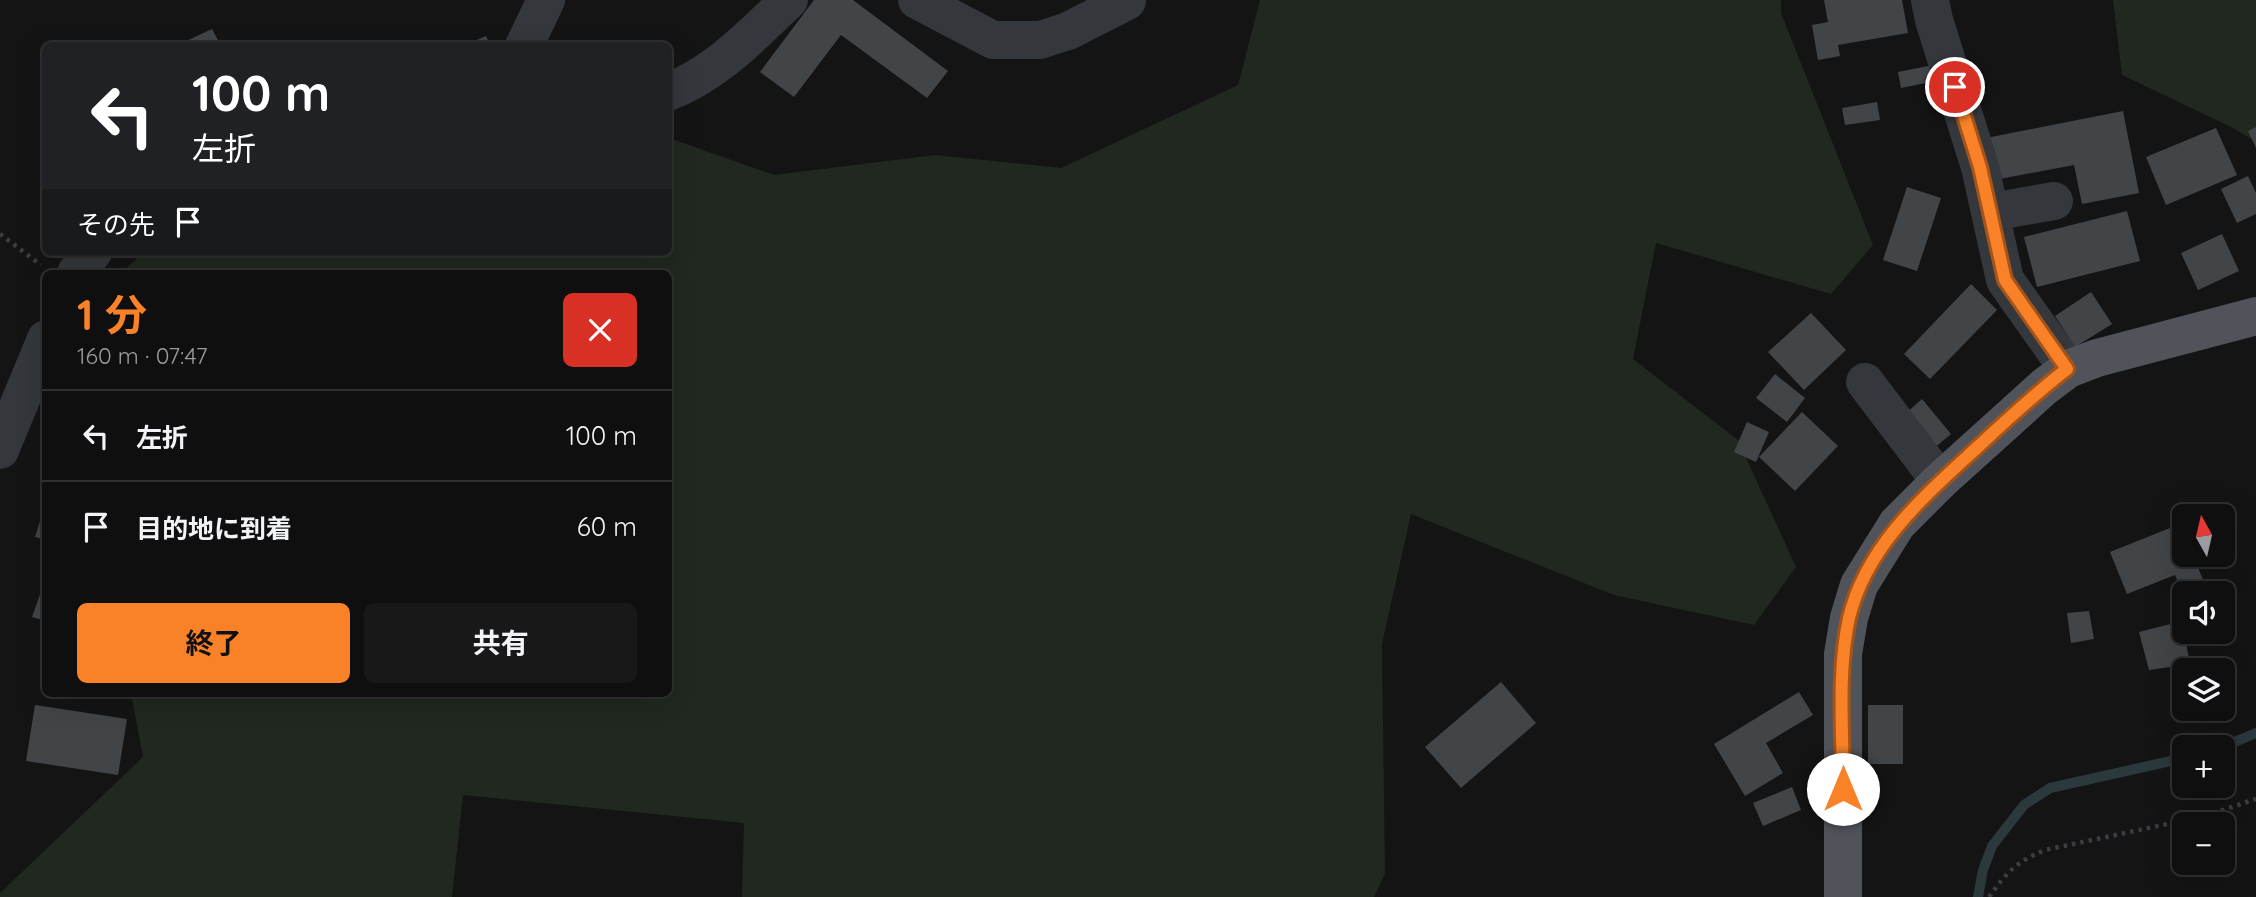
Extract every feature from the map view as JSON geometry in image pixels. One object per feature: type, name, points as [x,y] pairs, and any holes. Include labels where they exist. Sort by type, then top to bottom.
[{"type":"main road","points":[[1843,897],[1843,654],[1849,618],[1859,585],[1897,524],[2043,387],[2067,369],[2097,358],[2256,316]]},
{"type":"street","points":[[526,42],[546,0]]},
{"type":"street","points":[[672,90],[684,86],[729,57],[789,0]]},
{"type":"street","points":[[917,0],[993,40],[1040,40],[1068,31],[1127,2]]},
{"type":"street","points":[[1930,0],[1980,167],[2005,280],[2067,369]]},
{"type":"street","points":[[1991,212],[2054,201]]},
{"type":"street","points":[[78,270],[90,256]]},
{"type":"street","points":[[0,450],[42,349]]},
{"type":"street","points":[[1866,382],[1940,481]]},
{"type":"path","points":[[0,233],[47,270]]},
{"type":"path","points":[[1989,897],[2007,871],[2022,860],[2045,850],[2205,816],[2256,799]]},
{"type":"shaded area","points":[[1260,0],[1781,0],[1781,13],[1873,245],[1831,294],[1656,243],[1633,359],[1738,440],[1796,567],[1754,625],[1614,595],[1411,514],[1382,644],[1385,874],[1374,897],[742,897],[744,823],[463,795],[452,897],[0,897],[0,893],[143,757],[132,697],[672,697],[672,270],[124,270],[140,256],[672,256],[672,139],[774,175],[935,155],[1061,168],[1238,85]]},
{"type":"shaded area","points":[[2113,0],[2256,0],[2256,142],[2233,128],[2122,75]]},
{"type":"building","points":[[814,0],[853,0],[948,71],[927,98],[841,35],[794,97],[760,72]]},
{"type":"building","points":[[1824,0],[1902,0],[1908,33],[1838,45],[1840,56],[1818,60],[1812,25],[1828,22]]},
{"type":"building","points":[[212,29],[219,42],[184,42]]},
{"type":"building","points":[[486,36],[489,42],[472,42]]},
{"type":"building","points":[[1933,65],[1936,81],[1901,88],[1898,72]]},
{"type":"building","points":[[1877,102],[1880,120],[1845,125],[1842,108]]},
{"type":"building","points":[[2123,111],[2139,193],[2082,204],[2074,165],[1994,180],[1986,138]]},
{"type":"building","points":[[2256,127],[2256,148],[2248,131]]},
{"type":"building","points":[[2216,128],[2237,175],[2166,205],[2146,157]]},
{"type":"building","points":[[2248,176],[2256,193],[2256,214],[2237,223],[2221,189]]},
{"type":"building","points":[[1907,187],[1941,198],[1917,271],[1883,260]]},
{"type":"building","points":[[2127,211],[2140,261],[2037,287],[2024,237]]},
{"type":"building","points":[[2222,234],[2239,271],[2198,290],[2181,253]]},
{"type":"building","points":[[1971,284],[1997,310],[1930,379],[1904,354]]},
{"type":"building","points":[[2091,292],[2112,324],[2075,347],[2055,316]]},
{"type":"building","points":[[1811,313],[1846,350],[1804,390],[1768,352]]},
{"type":"building","points":[[1775,374],[1805,398],[1787,422],[1756,398]]},
{"type":"building","points":[[1922,399],[1951,434],[1926,455],[1897,421]]},
{"type":"building","points":[[1802,412],[1838,446],[1795,491],[1759,457]]},
{"type":"building","points":[[1747,422],[1769,432],[1756,462],[1734,452]]},
{"type":"building","points":[[42,515],[42,539],[35,537]]},
{"type":"building","points":[[2172,527],[2172,567],[2198,567],[2203,581],[2178,581],[2175,575],[2127,594],[2110,552]]},
{"type":"building","points":[[42,589],[42,620],[32,617]]},
{"type":"building","points":[[2089,611],[2094,639],[2071,643],[2067,613]]},
{"type":"building","points":[[2172,624],[2172,644],[2186,644],[2189,658],[2172,658],[2172,667],[2149,670],[2139,632]]},
{"type":"building","points":[[1501,682],[1536,723],[1461,788],[1425,747]]},
{"type":"building","points":[[1799,692],[1813,715],[1766,743],[1783,773],[1745,796],[1714,744]]},
{"type":"building","points":[[35,705],[127,719],[118,775],[26,761]]},
{"type":"building","points":[[1868,705],[1903,705],[1903,764],[1868,764]]},
{"type":"building","points":[[1792,787],[1801,810],[1763,826],[1753,803]]},
{"type":"waterway","points":[[2235,742],[2256,733]]},
{"type":"waterway","points":[[1978,897],[1983,870],[1992,846],[2024,805],[2050,788],[2172,761]]},
{"type":"route","points":[[1843,789],[1843,654],[1849,618],[1859,585],[1897,524],[2043,387],[2067,369],[2005,280],[1980,167],[1955,87]]}]
